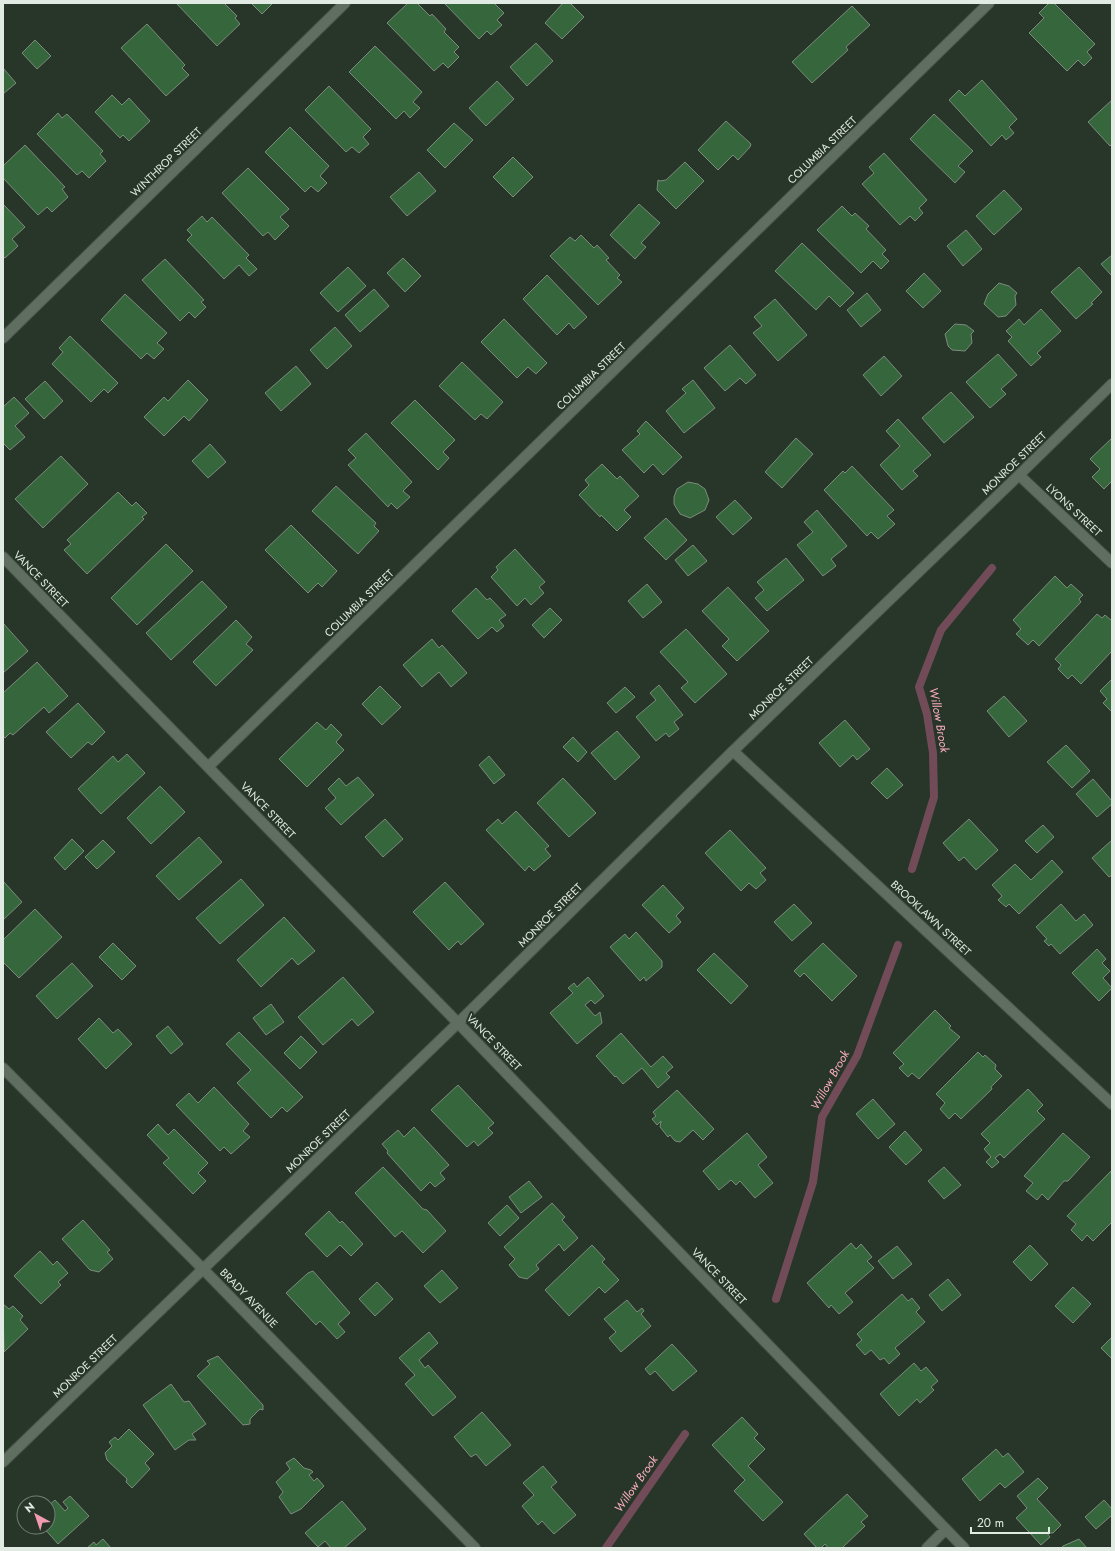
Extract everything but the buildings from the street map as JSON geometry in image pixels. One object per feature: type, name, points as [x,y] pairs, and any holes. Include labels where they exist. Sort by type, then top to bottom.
[{"type":"street","name":"WINTHROP STREET","points":[[3,338],[346,3]]},
{"type":"street","name":"COLUMBIA STREET","points":[[208,767],[989,3]]},
{"type":"street","name":"MONROE STREET","points":[[3,1462],[458,1023],[733,751],[1112,384]]},
{"type":"street","name":"LYONS STREET","points":[[1019,475],[1112,563]]},
{"type":"street","name":"VANCE STREET","points":[[3,556],[458,1023],[964,1548]]},
{"type":"street","name":"BROOKLAWN STREET","points":[[733,751],[1112,1104]]},
{"type":"street","name":"BRADY AVENUE","points":[[3,1068],[204,1269],[475,1548]]},
{"type":"street","points":[[927,1548],[946,1529]]},
{"type":"waterway","name":"Willow Brook","points":[[912,869],[934,797],[933,753],[927,714],[919,687],[941,630],[992,568]]},
{"type":"waterway","name":"Willow Brook","points":[[776,1299],[813,1182],[822,1117],[857,1056],[898,945]]},
{"type":"waterway","name":"Willow Brook","points":[[606,1548],[685,1434]]}]
